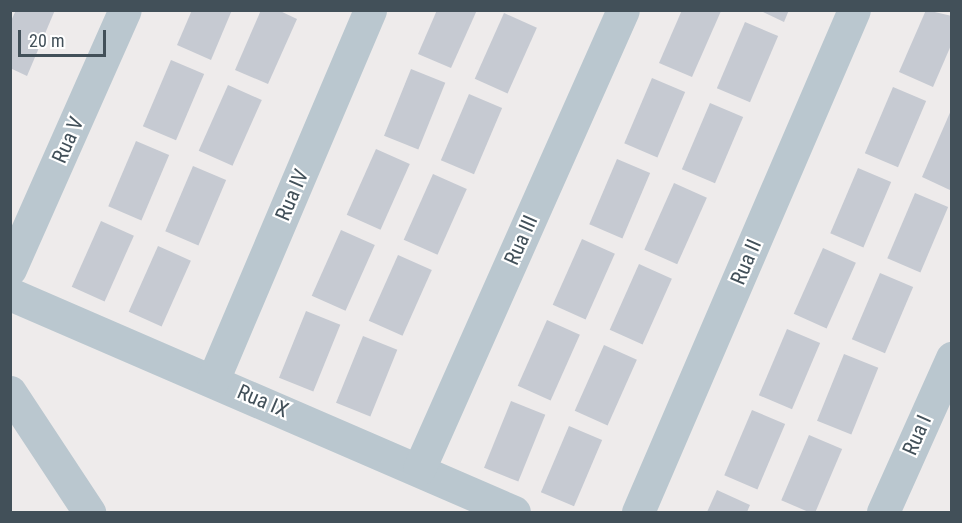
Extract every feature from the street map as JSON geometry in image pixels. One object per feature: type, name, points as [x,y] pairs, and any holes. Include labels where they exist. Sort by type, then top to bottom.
[{"type":"street","name":"Rua V","points":[[10,270],[125,10]]},
{"type":"street","name":"Rua IV","points":[[213,380],[370,10]]},
{"type":"street","name":"Rua III","points":[[419,469],[623,10]]},
{"type":"street","name":"Rua II","points":[[638,513],[854,10]]},
{"type":"street","name":"Rua IX","points":[[10,294],[419,469],[514,513]]},
{"type":"street","name":"Rua I","points":[[883,513],[951,357]]},
{"type":"street","points":[[10,392],[89,513]]},
{"type":"building","points":[[16,10],[55,10],[27,76],[10,68],[10,23]]},
{"type":"building","points":[[192,10],[232,10],[211,60],[177,45]]},
{"type":"building","points":[[261,10],[278,10],[297,19],[268,84],[235,70]]},
{"type":"building","points":[[437,10],[477,10],[451,68],[418,54]]},
{"type":"building","points":[[682,10],[721,11],[692,77],[659,63]]},
{"type":"building","points":[[759,10],[789,10],[784,22]]},
{"type":"building","points":[[926,10],[952,16],[952,43],[933,87],[899,72]]},
{"type":"building","points":[[504,13],[537,28],[508,93],[475,79]]},
{"type":"building","points":[[745,22],[778,36],[750,102],[717,88]]},
{"type":"building","points":[[171,60],[204,74],[176,140],[143,126]]},
{"type":"building","points":[[411,69],[445,83],[418,150],[384,136]]},
{"type":"building","points":[[652,78],[685,92],[657,157],[624,143]]},
{"type":"building","points":[[228,85],[262,100],[233,166],[199,151]]},
{"type":"building","points":[[893,87],[926,101],[898,167],[865,153]]},
{"type":"building","points":[[469,94],[502,108],[474,174],[441,160]]},
{"type":"building","points":[[710,103],[743,117],[715,183],[682,169]]},
{"type":"building","points":[[952,108],[952,191],[922,177]]},
{"type":"building","points":[[136,141],[169,155],[141,220],[108,206]]},
{"type":"building","points":[[376,149],[410,164],[381,230],[347,215]]},
{"type":"building","points":[[617,159],[650,173],[622,238],[589,224]]},
{"type":"building","points":[[193,166],[226,180],[198,245],[165,231]]},
{"type":"building","points":[[858,168],[891,182],[863,247],[830,233]]},
{"type":"building","points":[[433,174],[467,189],[438,255],[404,240]]},
{"type":"building","points":[[674,183],[707,198],[677,264],[644,250]]},
{"type":"building","points":[[915,193],[948,207],[920,272],[887,258]]},
{"type":"building","points":[[101,221],[134,236],[105,301],[72,287]]},
{"type":"building","points":[[341,230],[375,245],[346,311],[312,296]]},
{"type":"building","points":[[582,239],[615,254],[586,319],[553,305]]},
{"type":"building","points":[[158,246],[191,261],[162,326],[129,312]]},
{"type":"building","points":[[823,248],[856,263],[827,328],[794,314]]},
{"type":"building","points":[[398,255],[432,270],[403,336],[369,321]]},
{"type":"building","points":[[639,264],[672,279],[643,344],[610,330]]},
{"type":"building","points":[[880,273],[913,287],[885,353],[852,339]]},
{"type":"building","points":[[306,311],[340,325],[313,392],[279,378]]},
{"type":"building","points":[[547,320],[580,335],[551,400],[518,386]]},
{"type":"building","points":[[787,329],[820,343],[792,409],[759,395]]},
{"type":"building","points":[[363,336],[397,350],[370,417],[336,403]]},
{"type":"building","points":[[604,345],[637,360],[608,425],[575,411]]},
{"type":"building","points":[[844,354],[878,368],[851,435],[817,421]]},
{"type":"building","points":[[511,401],[545,415],[518,482],[484,468]]},
{"type":"building","points":[[752,410],[785,424],[757,489],[724,475]]},
{"type":"building","points":[[569,426],[602,440],[574,506],[541,492]]},
{"type":"building","points":[[809,435],[842,449],[815,512],[809,512],[781,500]]},
{"type":"building","points":[[717,490],[750,505],[747,512],[707,512]]}]
